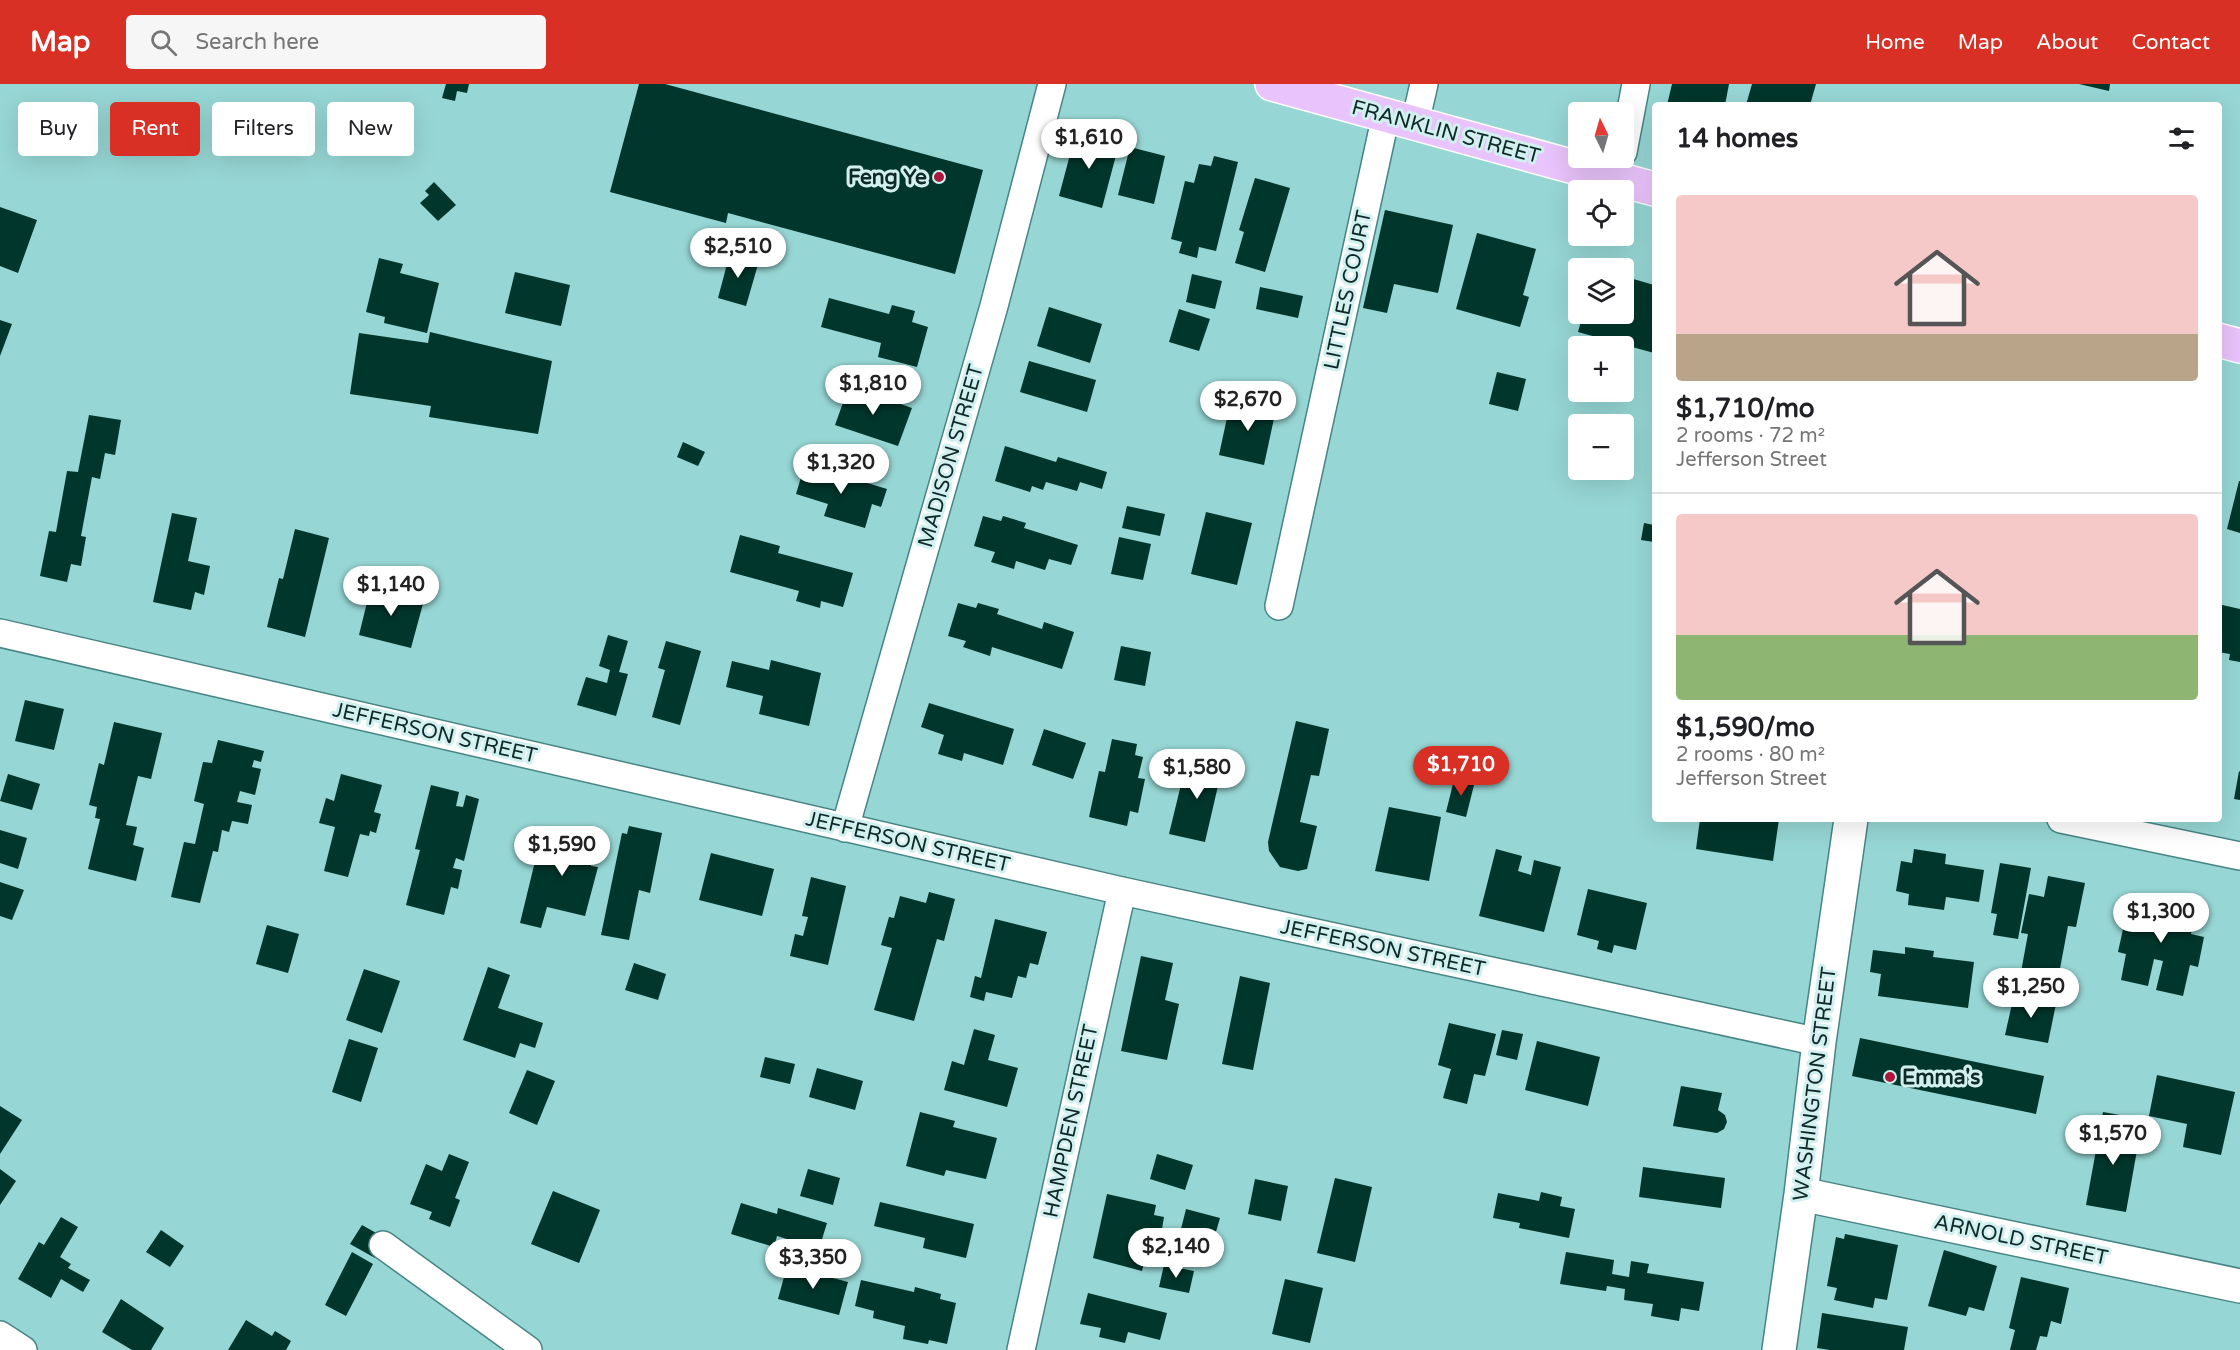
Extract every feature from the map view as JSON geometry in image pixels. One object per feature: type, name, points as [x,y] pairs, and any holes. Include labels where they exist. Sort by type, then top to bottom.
[{"type":"main road","name":"FRANKLIN STREET","points":[[1272,84],[1401,119],[1568,152]]},
{"type":"main road","name":"FRANKLIN STREET","points":[[1627,168],[1652,187]]},
{"type":"main road","points":[[2222,341],[2240,346]]},
{"type":"street","name":"MADISON STREET","points":[[845,828],[994,306],[1052,84]]},
{"type":"street","name":"LITTLES COURT","points":[[1279,606],[1401,119],[1424,84]]},
{"type":"street","points":[[1633,102],[1636,84]]},
{"type":"street","name":"JEFFERSON STREET","points":[[0,633],[1122,891],[1819,1042]]},
{"type":"street","name":"WASHINGTON STREET","points":[[1779,1350],[1851,822]]},
{"type":"street","points":[[2076,822],[2240,856]]},
{"type":"street","name":"HAMPDEN STREET","points":[[1021,1350],[1122,891]]},
{"type":"street","name":"ARNOLD STREET","points":[[1801,1194],[2240,1286]]},
{"type":"street","points":[[383,1245],[528,1350]]},
{"type":"street","points":[[0,1335],[23,1350]]},
{"type":"building","points":[[446,84],[469,84],[467,93],[457,91],[455,101],[442,98]]},
{"type":"building","points":[[639,84],[665,84],[983,170],[955,274],[728,213],[726,223],[610,192]]},
{"type":"building","points":[[1672,84],[1729,84],[1726,102],[1668,102]]},
{"type":"building","points":[[1752,84],[1816,84],[1811,102],[1747,102]]},
{"type":"building","points":[[2079,84],[2110,84],[2109,91]]},
{"type":"building","points":[[1076,132],[1119,144],[1102,208],[1059,196]]},
{"type":"building","points":[[1130,147],[1165,156],[1154,204],[1118,195]]},
{"type":"building","points":[[1214,156],[1238,162],[1216,251],[1199,247],[1197,258],[1179,253],[1182,242],[1171,239],[1185,181],[1194,183],[1199,164],[1211,166]]},
{"type":"building","points":[[1255,178],[1290,188],[1265,272],[1235,263],[1244,232],[1239,230]]},
{"type":"building","points":[[434,182],[456,205],[438,221],[420,203],[429,195],[425,191]]},
{"type":"building","points":[[0,207],[37,220],[18,273],[0,266]]},
{"type":"building","points":[[1385,210],[1453,225],[1438,293],[1394,284],[1387,313],[1363,308]]},
{"type":"building","points":[[1477,233],[1536,249],[1523,295],[1529,297],[1520,327],[1456,309]]},
{"type":"building","points":[[730,253],[759,261],[746,306],[718,298]]},
{"type":"building","points":[[379,258],[403,264],[400,273],[439,283],[427,333],[384,323],[385,317],[366,312]]},
{"type":"building","points":[[515,272],[570,285],[561,326],[505,313]]},
{"type":"building","points":[[1192,274],[1222,281],[1215,309],[1186,302]]},
{"type":"building","points":[[1634,279],[1652,284],[1652,352],[1634,347],[1634,336],[1592,336],[1578,332],[1580,324],[1634,324]]},
{"type":"building","points":[[1260,287],[1303,296],[1298,318],[1256,309]]},
{"type":"building","points":[[829,298],[889,314],[892,305],[915,311],[912,322],[928,327],[917,367],[878,357],[881,343],[821,327]]},
{"type":"building","points":[[1049,307],[1102,324],[1090,363],[1037,346]]},
{"type":"building","points":[[1179,309],[1210,319],[1199,351],[1169,342]]},
{"type":"building","points":[[0,320],[12,324],[0,356]]},
{"type":"building","points":[[430,332],[552,361],[538,434],[429,417],[431,406],[350,394],[359,333],[428,343]]},
{"type":"building","points":[[1029,361],[1096,380],[1087,412],[1020,392]]},
{"type":"building","points":[[1497,372],[1526,379],[1518,411],[1489,404]]},
{"type":"building","points":[[849,386],[912,408],[898,446],[835,425]]},
{"type":"building","points":[[1231,399],[1276,409],[1264,465],[1219,455]]},
{"type":"building","points":[[89,415],[121,420],[115,455],[105,453],[100,479],[92,477],[81,536],[86,537],[81,566],[71,564],[67,582],[40,576],[49,531],[56,532],[67,471],[78,472]]},
{"type":"building","points":[[683,442],[705,452],[698,466],[677,457]]},
{"type":"building","points":[[1005,446],[1056,462],[1058,457],[1107,472],[1102,489],[1080,482],[1077,491],[1046,482],[1043,490],[1032,486],[1030,492],[995,481]]},
{"type":"building","points":[[805,464],[887,489],[881,507],[872,504],[865,528],[824,516],[828,504],[796,494]]},
{"type":"building","points":[[2240,481],[2240,533],[2227,529]]},
{"type":"building","points":[[1127,506],[1165,514],[1160,536],[1122,528]]},
{"type":"building","points":[[1206,512],[1252,523],[1237,585],[1191,574]]},
{"type":"building","points":[[172,513],[197,518],[188,561],[210,566],[204,595],[195,592],[191,610],[153,602]]},
{"type":"building","points":[[983,516],[1001,521],[1003,516],[1026,523],[1024,528],[1078,545],[1071,565],[1049,559],[1045,570],[1016,561],[1014,569],[991,562],[995,552],[974,546]]},
{"type":"building","points":[[1644,523],[1652,525],[1652,542],[1641,540]]},
{"type":"building","points":[[295,529],[329,538],[305,637],[267,627],[279,578],[283,579]]},
{"type":"building","points":[[740,535],[780,546],[778,553],[853,573],[843,607],[821,601],[820,608],[796,601],[799,591],[730,572]]},
{"type":"building","points":[[1119,537],[1151,544],[1143,580],[1111,574]]},
{"type":"building","points":[[371,586],[424,600],[411,648],[359,635]]},
{"type":"building","points":[[958,603],[976,608],[978,603],[999,609],[997,614],[1042,629],[1044,622],[1074,632],[1062,669],[992,647],[990,656],[963,647],[966,641],[948,636]]},
{"type":"building","points":[[2222,605],[2240,609],[2240,662],[2229,660],[2230,654],[2222,653]]},
{"type":"building","points":[[608,635],[628,641],[619,672],[628,674],[616,716],[577,705],[586,677],[607,683],[610,670],[599,666]]},
{"type":"building","points":[[666,641],[701,651],[680,725],[652,717],[665,670],[658,668]]},
{"type":"building","points":[[1121,646],[1151,652],[1145,686],[1114,680]]},
{"type":"building","points":[[771,660],[821,673],[809,726],[759,714],[763,696],[726,687],[732,661],[769,670]]},
{"type":"building","points":[[25,700],[64,709],[54,750],[15,741]]},
{"type":"building","points":[[929,703],[1014,729],[1003,765],[964,753],[962,761],[938,754],[944,735],[921,727]]},
{"type":"building","points":[[1296,721],[1329,729],[1319,776],[1311,775],[1300,822],[1317,826],[1307,869],[1298,871],[1280,867],[1269,851],[1268,842]]},
{"type":"building","points":[[114,722],[162,733],[151,779],[138,776],[126,825],[137,827],[133,845],[144,848],[136,881],[88,869],[100,819],[95,818],[97,807],[89,805],[99,763],[104,765]]},
{"type":"building","points":[[1044,729],[1086,743],[1073,779],[1032,765]]},
{"type":"building","points":[[1112,739],[1137,744],[1135,755],[1143,757],[1138,778],[1145,779],[1138,813],[1130,811],[1127,826],[1089,817],[1099,771],[1105,772]]},
{"type":"building","points":[[218,740],[264,751],[261,762],[254,760],[252,767],[261,769],[255,795],[240,791],[237,802],[252,805],[248,824],[232,821],[229,832],[222,830],[218,852],[213,851],[200,903],[171,897],[184,842],[195,844],[204,804],[194,801],[203,762],[212,763]]},
{"type":"building","points":[[1212,757],[1224,760],[1205,842],[1169,834],[1187,760],[1210,765]]},
{"type":"building","points":[[2240,772],[2240,800],[2234,799]]},
{"type":"building","points":[[8,774],[40,784],[32,810],[0,801]]},
{"type":"building","points":[[341,774],[382,785],[374,812],[381,814],[376,833],[370,831],[369,836],[360,834],[348,877],[324,871],[335,827],[319,823],[326,798],[334,801]]},
{"type":"building","points":[[1455,776],[1475,781],[1466,817],[1446,812]]},
{"type":"building","points":[[431,785],[459,792],[456,806],[463,807],[466,795],[479,799],[464,861],[456,858],[453,868],[462,870],[458,889],[451,887],[444,915],[406,905],[420,850],[415,849]]},
{"type":"building","points":[[1389,807],[1441,817],[1429,881],[1375,871]]},
{"type":"building","points":[[1700,822],[1779,822],[1773,861],[1696,849]]},
{"type":"building","points":[[629,826],[662,833],[650,893],[639,890],[629,940],[601,935],[622,833],[627,834]]},
{"type":"building","points":[[551,829],[602,842],[597,861],[593,859],[591,866],[598,867],[585,916],[547,907],[541,928],[520,923],[538,849],[545,851]]},
{"type":"building","points":[[0,830],[27,838],[18,869],[0,863]]},
{"type":"building","points":[[1496,849],[1522,856],[1518,871],[1531,875],[1534,860],[1561,867],[1544,932],[1479,916]]},
{"type":"building","points":[[1914,849],[1946,854],[1945,864],[1984,870],[1979,902],[1946,897],[1944,910],[1908,905],[1909,894],[1896,891],[1901,861],[1912,863]]},
{"type":"building","points":[[711,853],[774,869],[762,916],[699,900]]},
{"type":"building","points":[[2000,863],[2031,868],[2018,939],[1993,935],[1997,914],[1991,913]]},
{"type":"building","points":[[2048,876],[2085,883],[2076,927],[2068,926],[2055,995],[2018,988],[2028,934],[2021,933],[2029,894],[2044,897]]},
{"type":"building","points":[[811,877],[846,886],[828,965],[790,956],[795,934],[803,936],[808,917],[802,916]]},
{"type":"building","points":[[0,882],[24,890],[12,920],[0,916]]},
{"type":"building","points":[[1588,889],[1647,903],[1636,950],[1614,945],[1612,953],[1597,949],[1599,941],[1577,935]]},
{"type":"building","points":[[929,892],[955,899],[944,941],[937,939],[914,1021],[874,1010],[892,948],[881,945],[889,917],[894,918],[900,896],[926,903]]},
{"type":"building","points":[[2145,893],[2197,904],[2191,934],[2204,937],[2198,967],[2190,965],[2183,996],[2156,990],[2163,961],[2154,959],[2148,986],[2121,980],[2126,954],[2118,952],[2125,920],[2138,923]]},
{"type":"building","points":[[995,919],[1047,932],[1038,965],[1030,963],[1026,978],[1018,976],[1012,998],[986,992],[984,1001],[970,997],[975,976],[981,978]]},
{"type":"building","points":[[267,925],[299,934],[288,973],[256,964]]},
{"type":"building","points":[[1905,947],[1934,951],[1933,957],[1974,962],[1968,1008],[1878,996],[1881,974],[1870,972],[1873,950],[1905,954]]},
{"type":"building","points":[[1141,956],[1173,963],[1165,1000],[1179,1004],[1167,1060],[1121,1051]]},
{"type":"building","points":[[634,963],[666,974],[658,1000],[625,990]]},
{"type":"building","points":[[488,967],[510,975],[498,1008],[543,1023],[535,1048],[520,1043],[515,1058],[463,1040]]},
{"type":"building","points":[[364,969],[400,981],[382,1033],[346,1020]]},
{"type":"building","points":[[1240,976],[1270,983],[1253,1070],[1222,1064]]},
{"type":"building","points":[[2014,995],[2056,1004],[2048,1043],[2005,1035]]},
{"type":"building","points":[[1449,1023],[1496,1034],[1485,1076],[1474,1074],[1467,1104],[1443,1098],[1451,1069],[1438,1065]]},
{"type":"building","points":[[974,1029],[995,1035],[988,1060],[1018,1068],[1007,1107],[944,1090],[952,1061],[964,1065]]},
{"type":"building","points":[[1502,1030],[1523,1034],[1517,1060],[1496,1055]]},
{"type":"building","points":[[1860,1038],[2044,1076],[2036,1114],[1852,1076]]},
{"type":"building","points":[[349,1039],[378,1048],[361,1102],[332,1092]]},
{"type":"building","points":[[1537,1041],[1600,1057],[1588,1106],[1525,1090]]},
{"type":"building","points":[[765,1057],[795,1064],[790,1084],[760,1077]]},
{"type":"building","points":[[817,1068],[863,1081],[855,1110],[809,1097]]},
{"type":"building","points":[[527,1070],[555,1081],[537,1125],[509,1113]]},
{"type":"building","points":[[2157,1075],[2235,1092],[2221,1155],[2183,1147],[2187,1124],[2149,1116]]},
{"type":"building","points":[[1681,1086],[1722,1093],[1718,1110],[1725,1115],[1727,1122],[1724,1129],[1717,1133],[1673,1126]]},
{"type":"building","points":[[0,1106],[22,1120],[0,1154]]},
{"type":"building","points":[[920,1112],[955,1121],[953,1127],[997,1138],[986,1179],[946,1170],[944,1176],[906,1166]]},
{"type":"building","points":[[2103,1112],[2125,1116],[2121,1135],[2139,1139],[2126,1212],[2086,1205]]},
{"type":"building","points":[[449,1154],[469,1162],[455,1198],[460,1200],[450,1227],[429,1219],[432,1212],[410,1204],[426,1164],[442,1171]]},
{"type":"building","points":[[1157,1154],[1193,1165],[1185,1190],[1150,1179]]},
{"type":"building","points":[[1643,1167],[1725,1178],[1721,1208],[1639,1197]]},
{"type":"building","points":[[0,1169],[16,1181],[0,1205]]},
{"type":"building","points":[[808,1169],[840,1178],[833,1205],[800,1196]]},
{"type":"building","points":[[1335,1178],[1372,1187],[1355,1262],[1317,1253]]},
{"type":"building","points":[[1255,1179],[1288,1186],[1281,1221],[1248,1214]]},
{"type":"building","points":[[553,1191],[600,1210],[579,1263],[531,1244]]},
{"type":"building","points":[[1541,1192],[1562,1197],[1560,1206],[1575,1209],[1569,1238],[1519,1228],[1520,1223],[1493,1218],[1498,1193],[1539,1201]]},
{"type":"building","points":[[1107,1194],[1156,1205],[1154,1215],[1164,1217],[1161,1235],[1150,1233],[1148,1241],[1157,1242],[1153,1261],[1145,1259],[1142,1271],[1093,1258]]},
{"type":"building","points":[[880,1202],[974,1224],[966,1258],[923,1248],[925,1238],[874,1226]]},
{"type":"building","points":[[741,1203],[777,1214],[778,1208],[827,1223],[819,1249],[777,1236],[774,1247],[731,1234]]},
{"type":"building","points":[[1186,1209],[1220,1218],[1213,1242],[1180,1233]]},
{"type":"building","points":[[61,1217],[78,1227],[60,1257],[71,1264],[68,1268],[90,1280],[83,1292],[61,1279],[51,1298],[18,1279],[39,1242],[44,1245]]},
{"type":"building","points":[[362,1225],[385,1238],[375,1258],[350,1244]]},
{"type":"building","points":[[161,1230],[184,1246],[170,1267],[146,1252]]},
{"type":"building","points":[[1845,1234],[1898,1245],[1887,1300],[1875,1298],[1873,1308],[1834,1300],[1837,1288],[1827,1286],[1836,1237],[1844,1239]]},
{"type":"building","points":[[1944,1250],[1997,1266],[1984,1311],[1969,1307],[1966,1316],[1928,1306]]},
{"type":"building","points":[[352,1252],[373,1264],[346,1316],[325,1305]]},
{"type":"building","points":[[1566,1252],[1614,1260],[1612,1274],[1629,1277],[1631,1261],[1649,1264],[1647,1273],[1704,1282],[1699,1311],[1681,1308],[1679,1321],[1651,1316],[1653,1304],[1624,1300],[1625,1289],[1607,1286],[1606,1291],[1560,1284]]},
{"type":"building","points":[[1164,1265],[1194,1271],[1189,1293],[1159,1287]]},
{"type":"building","points":[[787,1266],[848,1282],[839,1315],[778,1299]]},
{"type":"building","points":[[2021,1277],[2069,1288],[2061,1324],[2051,1321],[2047,1337],[2040,1336],[2036,1350],[2010,1350],[2015,1330],[2009,1328]]},
{"type":"building","points":[[1285,1279],[1323,1288],[1310,1343],[1272,1334]]},
{"type":"building","points":[[861,1280],[914,1292],[915,1287],[941,1294],[940,1299],[956,1303],[947,1344],[929,1340],[928,1344],[903,1339],[905,1326],[873,1318],[874,1311],[855,1306]]},
{"type":"building","points":[[1088,1293],[1167,1313],[1160,1340],[1128,1332],[1125,1343],[1099,1337],[1101,1328],[1080,1324]]},
{"type":"building","points":[[121,1299],[164,1328],[151,1350],[132,1350],[102,1332]]},
{"type":"building","points":[[1822,1313],[1908,1327],[1904,1350],[1817,1348]]},
{"type":"building","points":[[246,1320],[272,1336],[275,1331],[291,1341],[286,1350],[228,1350]]},
{"type":"place","name":"Feng Ye","points":[[939,177]]},
{"type":"place","name":"Emma's","points":[[1890,1077]]}]
